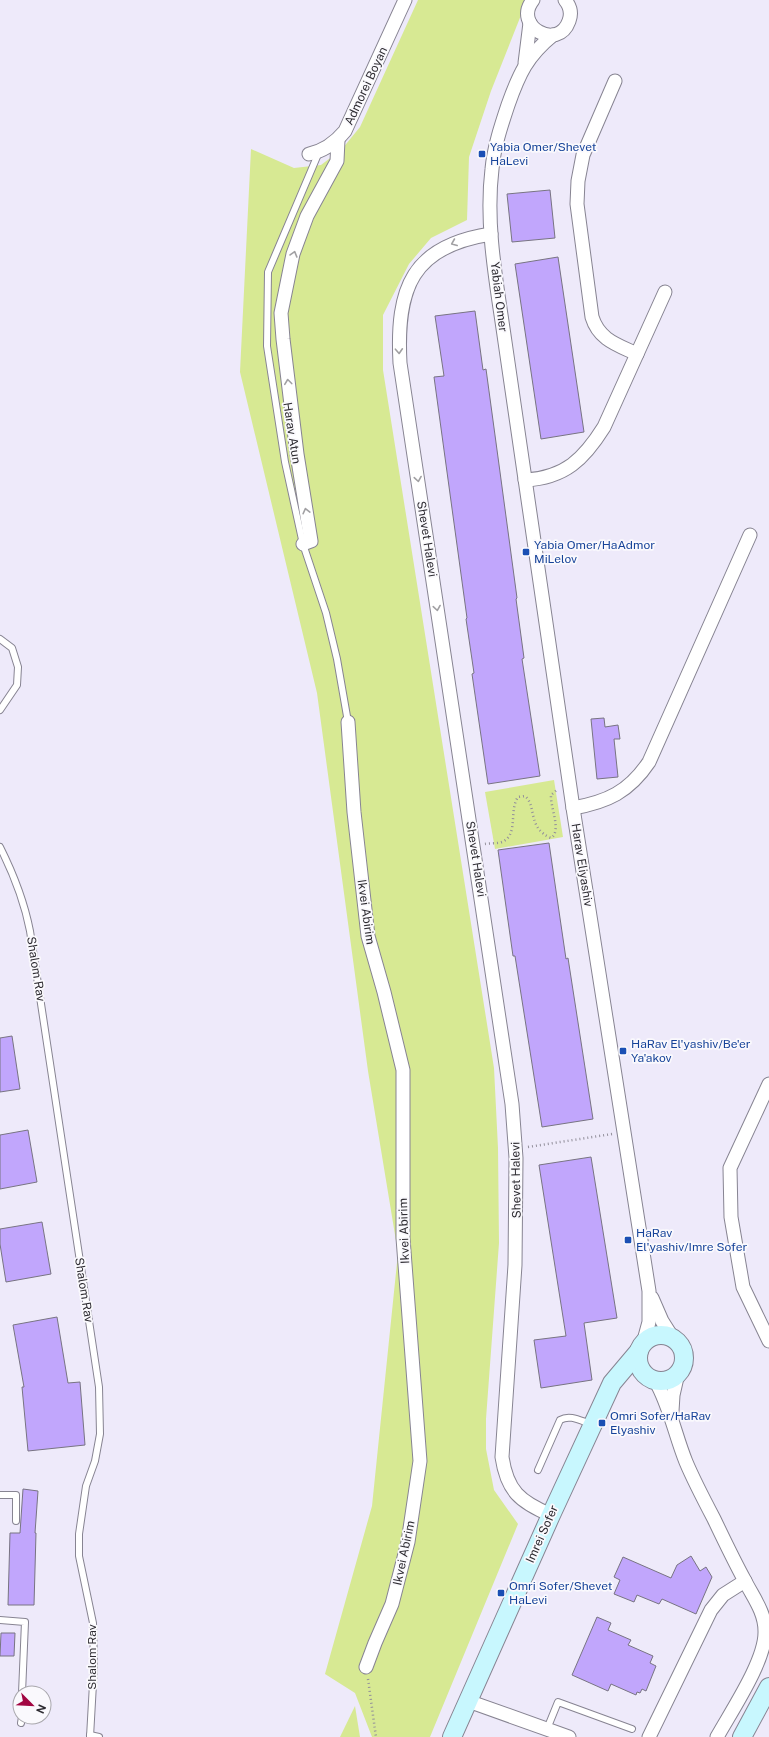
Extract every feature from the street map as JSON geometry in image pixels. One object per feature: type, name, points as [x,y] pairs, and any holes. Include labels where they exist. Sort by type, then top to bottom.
[{"type":"street","name":"Admorei Boyan","points":[[314,153],[338,140],[351,122],[405,0]]},
{"type":"street","points":[[524,66],[530,23],[528,16],[533,0]]},
{"type":"street","points":[[524,66],[532,55],[553,35],[565,28],[569,22],[571,16],[567,1]]},
{"type":"street","points":[[530,23],[540,33],[553,35]]},
{"type":"street","name":"Yabiah Omer","points":[[519,438],[496,280],[491,234],[490,193],[494,156],[502,122],[524,66]]},
{"type":"street","points":[[615,81],[583,155],[578,181],[577,204],[592,317],[595,326],[607,340],[637,354]]},
{"type":"street","points":[[303,544],[311,541],[297,454],[281,312],[293,254],[307,216],[338,161],[338,140]]},
{"type":"street","name":"Shevet Halevi","points":[[491,234],[471,237],[453,243],[438,251],[426,261],[416,273],[408,287],[400,321],[400,363],[509,1076],[516,1148],[517,1212],[515,1265],[502,1457],[506,1477],[514,1492],[530,1505],[551,1515]]},
{"type":"street","points":[[525,480],[537,479],[559,472],[568,468],[585,454],[604,427],[665,292]]},
{"type":"street","name":"Harav Eliyashiv","points":[[519,438],[573,808],[649,1291]]},
{"type":"street","points":[[573,808],[596,804],[616,795],[631,785],[649,762],[750,535]]},
{"type":"street","name":"Ikvei Abirim","points":[[348,722],[354,812],[368,936],[384,992],[403,1070],[403,1238],[420,1461],[408,1542],[394,1598],[366,1667]]},
{"type":"street","points":[[769,1084],[730,1168],[731,1216],[743,1287],[769,1341]]},
{"type":"street","points":[[649,1291],[662,1321],[683,1352],[682,1367],[678,1373],[673,1395],[672,1421]]},
{"type":"street","points":[[649,1291],[649,1322],[638,1357],[640,1369],[651,1379],[664,1396],[686,1462],[758,1604],[764,1620],[764,1647],[756,1666],[717,1737]]},
{"type":"street","points":[[605,1398],[612,1383],[641,1348],[655,1337],[668,1337],[674,1340]]},
{"type":"street","points":[[605,1398],[622,1385],[651,1379],[667,1380],[678,1373]]},
{"type":"street","name":"Imrei Sofer","points":[[452,1737],[605,1398]]},
{"type":"street","points":[[649,1737],[711,1610],[723,1595],[745,1581]]},
{"type":"street","points":[[742,1737],[769,1687]]},
{"type":"street","points":[[468,1701],[569,1737]]},
{"type":"lane","name":"Harav Atun","points":[[314,153],[268,272],[267,346],[284,462],[303,544],[326,613],[337,659],[348,722]]},
{"type":"lane","points":[[0,639],[12,648],[18,667],[17,685],[0,710]]},
{"type":"lane","name":"Shalom Rav","points":[[0,847],[13,874],[24,903],[30,931],[99,1387],[100,1434],[95,1461],[86,1486],[79,1534],[79,1556],[93,1623],[94,1666],[90,1736]]},
{"type":"lane","points":[[538,1470],[560,1420],[565,1417],[573,1418],[592,1425]]},
{"type":"lane","points":[[0,1495],[16,1495],[16,1521]]},
{"type":"lane","points":[[0,1620],[25,1622],[22,1685]]},
{"type":"lane","points":[[547,1729],[558,1702],[632,1728]]},
{"type":"lane","points":[[90,1736],[99,1737]]},
{"type":"path","points":[[474,846],[503,842],[509,837],[512,831],[512,813],[514,802],[518,797],[525,796],[529,800],[533,818],[543,835],[551,838],[555,836],[557,829],[550,802],[551,795],[558,789],[570,785]]},
{"type":"path","points":[[516,1148],[624,1133]]},
{"type":"path","points":[[366,1667],[376,1737]]},
{"type":"green space","points":[[418,0],[527,0],[491,91],[469,157],[467,220],[431,238],[409,264],[383,315],[383,370],[494,1068],[498,1148],[499,1243],[486,1419],[486,1449],[494,1490],[518,1524],[430,1737],[372,1737],[355,1693],[325,1674],[372,1506],[398,1253],[368,1071],[317,693],[240,372],[251,149],[294,168],[321,165],[342,149],[360,127]]},
{"type":"green space","points":[[554,780],[563,837],[495,849],[485,792]]},
{"type":"green space","points":[[355,1706],[360,1737],[340,1737]]},
{"type":"building","points":[[550,190],[555,238],[512,242],[507,194]]},
{"type":"building","points":[[558,257],[584,432],[541,439],[515,264]]},
{"type":"building","points":[[475,311],[483,370],[486,369],[517,598],[524,658],[522,659],[540,776],[488,784],[472,674],[474,673],[467,618],[434,377],[444,376],[435,316]]},
{"type":"building","points":[[604,718],[605,727],[618,725],[620,739],[614,739],[618,777],[597,779],[591,719]]},
{"type":"building","points":[[549,843],[566,959],[568,958],[593,1119],[542,1127],[515,956],[513,956],[498,850]]},
{"type":"building","points":[[12,1036],[20,1089],[0,1092],[0,1038]]},
{"type":"building","points":[[28,1130],[37,1182],[0,1189],[0,1135]]},
{"type":"building","points":[[591,1157],[617,1318],[584,1323],[592,1380],[541,1388],[534,1340],[566,1336],[539,1165]]},
{"type":"building","points":[[42,1222],[51,1274],[6,1282],[0,1244],[0,1229]]},
{"type":"building","points":[[57,1317],[68,1383],[80,1382],[85,1445],[28,1451],[22,1387],[24,1387],[13,1325]]},
{"type":"building","points":[[23,1489],[38,1491],[35,1533],[34,1605],[8,1605],[10,1533],[20,1533]]},
{"type":"building","points":[[691,1556],[700,1571],[706,1567],[712,1577],[696,1614],[662,1599],[659,1604],[637,1595],[634,1602],[614,1594],[620,1580],[614,1577],[623,1557],[671,1578],[677,1565]]},
{"type":"building","points":[[597,1617],[611,1623],[608,1630],[631,1640],[628,1645],[653,1656],[650,1663],[656,1666],[646,1691],[642,1689],[640,1693],[637,1692],[636,1695],[611,1684],[608,1691],[572,1675]]},
{"type":"building","points":[[1,1633],[15,1633],[14,1656],[0,1656]]},
{"type":"place","name":"Yabia Omer/Shevet HaLevi","points":[[482,154]]},
{"type":"place","name":"Yabia Omer/HaAdmor MiLelov","points":[[526,552]]},
{"type":"place","name":"HaRav El'yashiv/Be'er Ya'akov","points":[[623,1051]]},
{"type":"place","name":"HaRav El'yashiv/Imre Sofer","points":[[628,1240]]},
{"type":"place","name":"Omri Sofer/HaRav Elyashiv","points":[[602,1423]]},
{"type":"place","name":"Omri Sofer/Shevet HaLevi","points":[[501,1593]]}]
